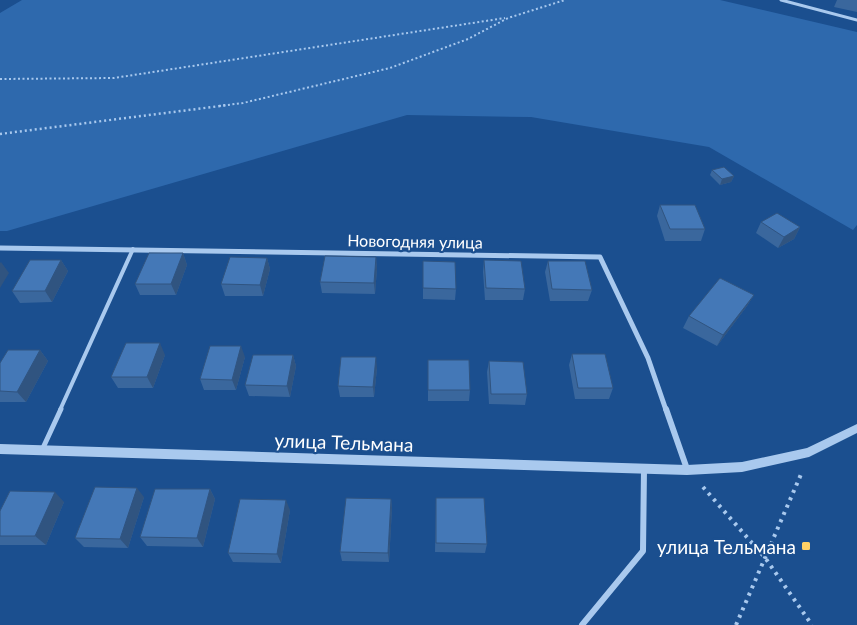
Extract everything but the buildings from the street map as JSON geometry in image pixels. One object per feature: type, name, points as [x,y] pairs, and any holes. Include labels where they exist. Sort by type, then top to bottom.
[{"type":"street","points":[[781,0],[857,20]]},
{"type":"street","points":[[796,4],[802,0]]},
{"type":"street","name":"Новогодняя улица","points":[[0,248],[600,257],[648,358],[688,470]]},
{"type":"street","name":"улица Тельмана","points":[[0,449],[688,470],[742,466],[809,452],[857,428]]},
{"type":"street","points":[[582,625],[644,551],[644,469]]},
{"type":"lane","points":[[41,450],[133,249]]},
{"type":"path","points":[[0,134],[243,102],[350,79],[390,68],[468,39],[508,18],[565,0]]},
{"type":"path","points":[[0,79],[112,78],[271,56],[451,24],[508,18]]},
{"type":"path","points":[[736,625],[766,559],[809,452]]},
{"type":"path","points":[[688,470],[766,559],[812,625]]},
{"type":"shaded area","points":[[22,0],[720,0],[857,32],[857,225],[853,230],[709,147],[531,117],[407,115],[7,231],[0,231],[0,13]]},
{"type":"place","name":"улица Тельмана","points":[[806,546]]}]
